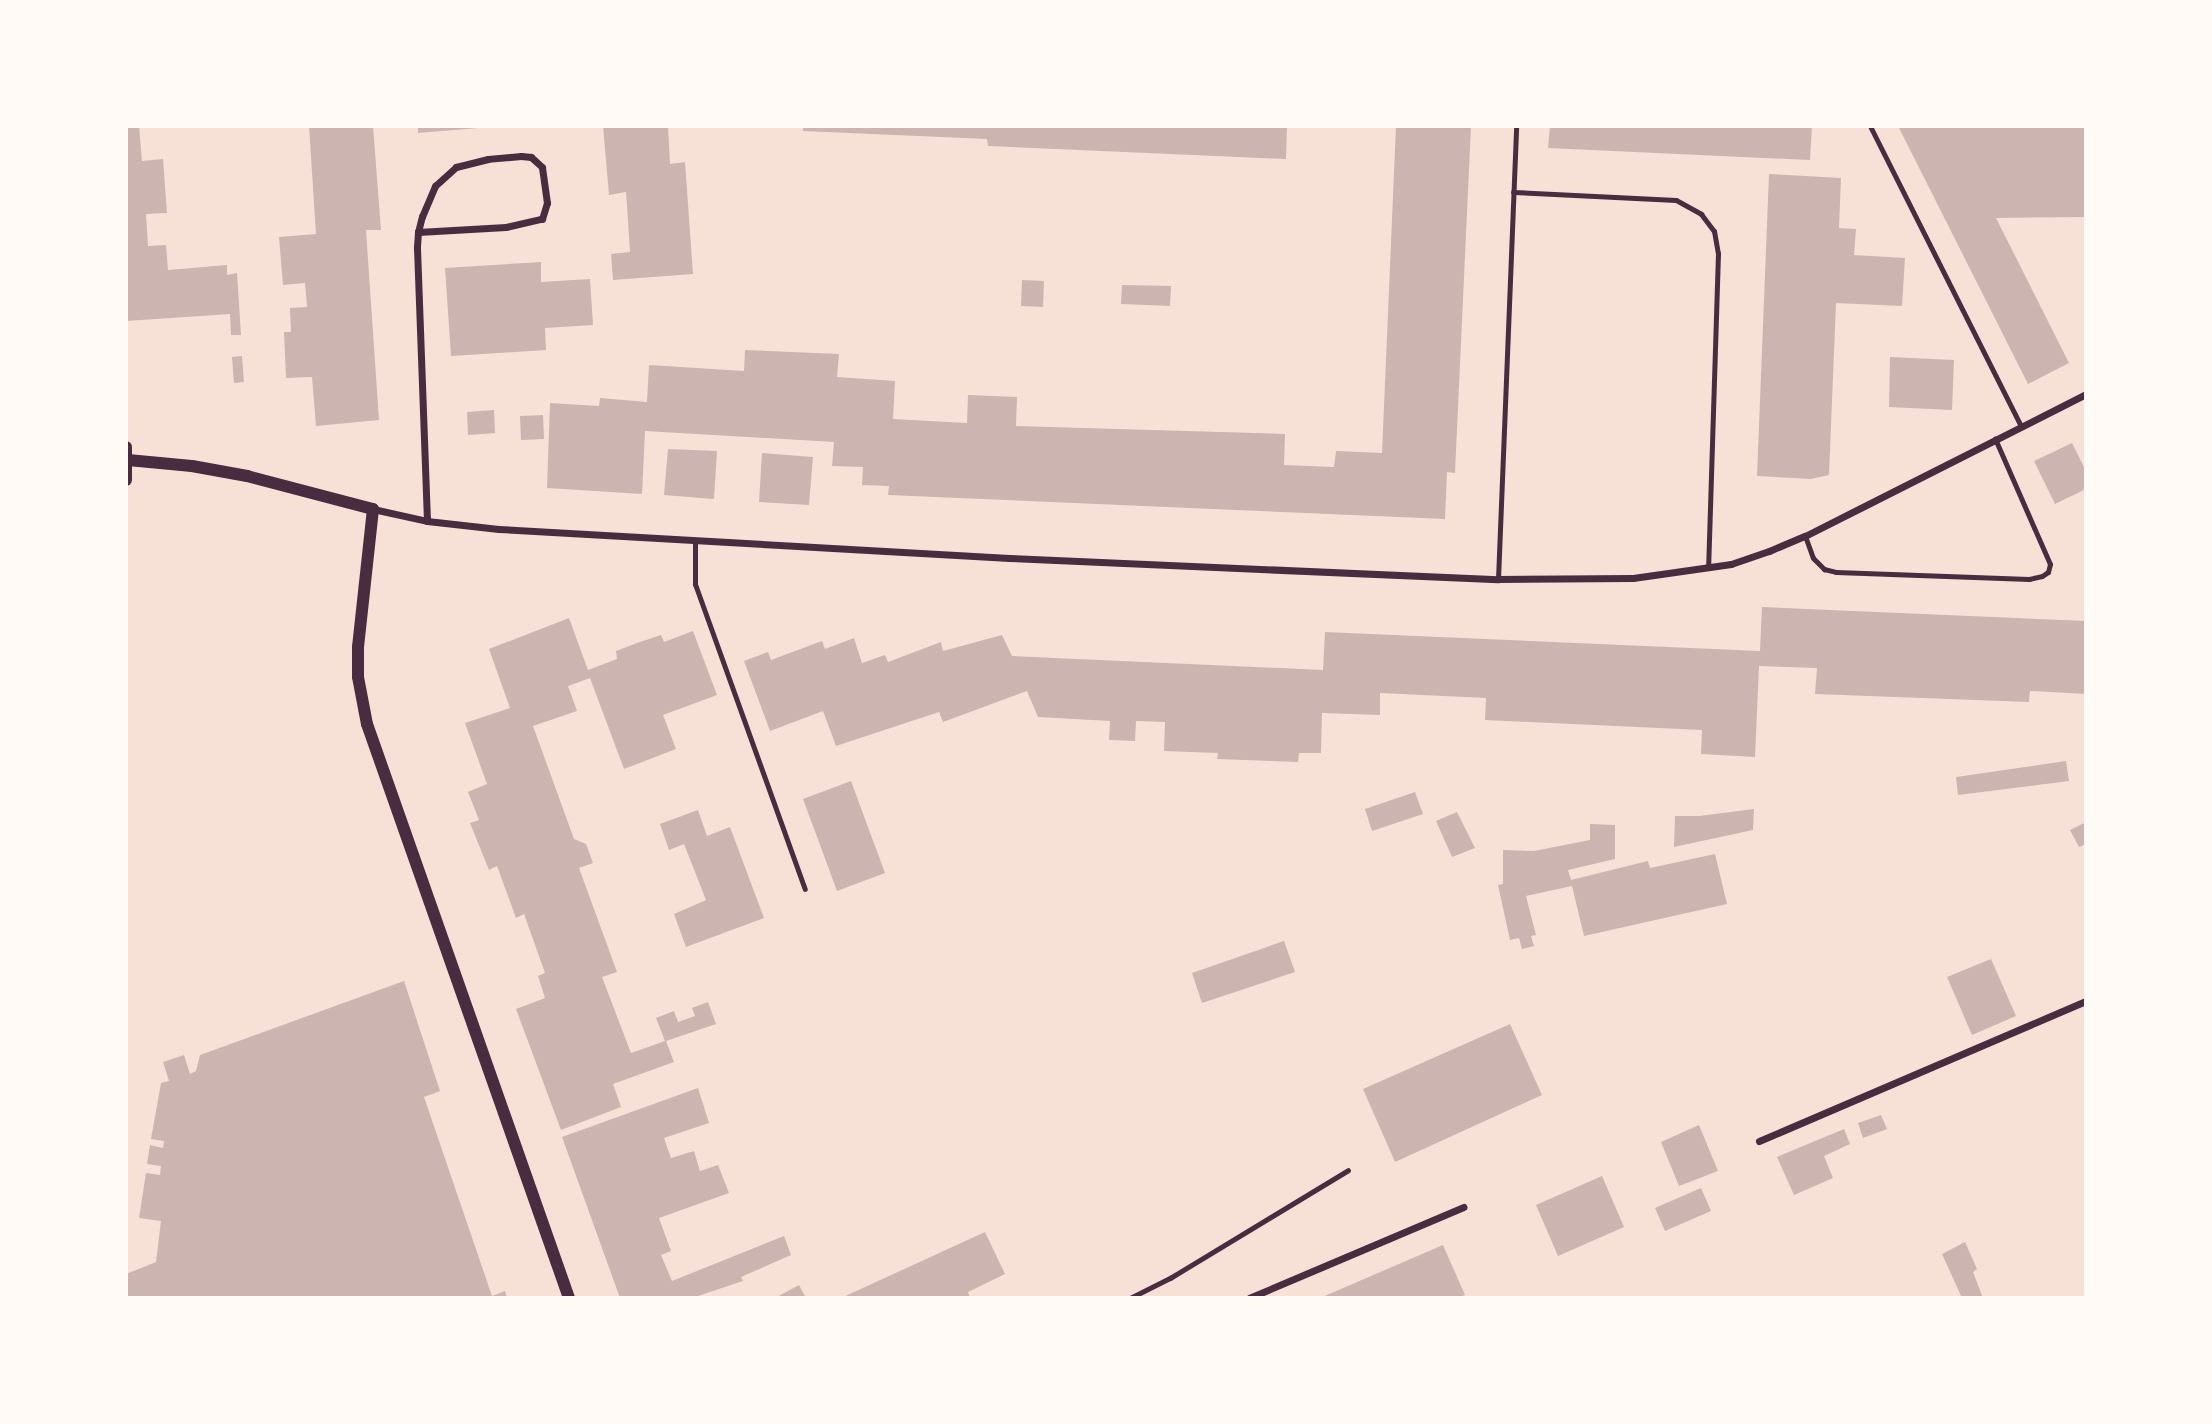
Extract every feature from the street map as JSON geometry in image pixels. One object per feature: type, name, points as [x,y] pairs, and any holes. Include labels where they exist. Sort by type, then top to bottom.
[{"type":"street","points":[[418,232],[506,227],[542,219],[546,212],[547,194],[542,167],[531,157],[521,156],[488,159],[456,167],[435,186],[418,232],[427,521]]},
{"type":"street","points":[[126,480],[127,454],[247,476],[427,521],[499,529],[1023,559],[1498,579],[1606,579],[1731,564],[1805,536],[2086,394]]},
{"type":"street","points":[[373,509],[358,647],[358,677],[367,724],[569,1298]]},
{"type":"street","points":[[1759,1141],[2086,1001]]},
{"type":"street","points":[[1248,1298],[1463,1207]]},
{"type":"lane","points":[[1498,579],[1516,126]]},
{"type":"lane","points":[[1870,126],[2021,425]]},
{"type":"lane","points":[[1513,192],[1676,200],[1701,214],[1714,231],[1718,253],[1708,568]]},
{"type":"lane","points":[[1805,536],[1817,563],[1836,572],[2029,579],[2042,576],[2048,572],[2050,564],[1995,439]]},
{"type":"lane","points":[[695,541],[695,584],[805,889]]},
{"type":"lane","points":[[1130,1298],[1170,1278],[1348,1170]]},
{"type":"building","points":[[126,126],[139,126],[142,161],[163,159],[167,213],[146,214],[148,246],[166,245],[168,270],[227,265],[227,275],[237,273],[241,335],[231,335],[230,314],[126,321]]},
{"type":"building","points":[[309,126],[373,126],[381,230],[366,230],[379,420],[316,426],[312,377],[286,378],[284,332],[291,332],[290,308],[307,307],[305,283],[283,285],[279,237],[316,234]]},
{"type":"building","points":[[418,126],[478,126],[479,128],[418,133]]},
{"type":"building","points":[[603,126],[668,126],[670,164],[685,162],[693,274],[613,280],[611,254],[630,252],[628,221],[626,192],[609,195]]},
{"type":"building","points":[[803,126],[1287,126],[1286,159],[988,146],[987,139],[803,131]]},
{"type":"building","points":[[1396,126],[1471,126],[1455,473],[1447,472],[1445,519],[888,495],[889,486],[862,485],[863,467],[832,466],[834,442],[645,431],[642,494],[547,488],[550,403],[599,406],[600,398],[647,402],[649,365],[744,371],[745,350],[839,354],[837,377],[895,381],[893,419],[967,423],[968,395],[1017,397],[1016,426],[1285,434],[1284,465],[1334,467],[1336,451],[1382,453]]},
{"type":"building","points":[[1550,126],[1812,126],[1810,160],[1548,148]]},
{"type":"building","points":[[1898,126],[2086,126],[2086,217],[1996,218],[2069,363],[2028,384]]},
{"type":"building","points":[[1769,174],[1841,178],[1839,228],[1856,229],[1854,255],[1905,258],[1902,306],[1836,303],[1829,475],[1811,479],[1757,476]]},
{"type":"building","points":[[541,262],[541,282],[590,279],[593,325],[545,328],[546,350],[451,356],[445,268]]},
{"type":"building","points":[[1022,280],[1044,281],[1043,307],[1021,306]]},
{"type":"building","points":[[1122,285],[1171,286],[1170,306],[1121,304]]},
{"type":"building","points":[[242,356],[244,382],[234,383],[232,357]]},
{"type":"building","points":[[1890,357],[1954,360],[1952,410],[1889,407]]},
{"type":"building","points":[[494,410],[495,433],[468,435],[467,412]]},
{"type":"building","points":[[543,415],[544,439],[521,440],[520,416]]},
{"type":"building","points":[[2072,443],[2086,471],[2086,489],[2055,504],[2034,461]]},
{"type":"building","points":[[668,449],[717,451],[714,499],[664,495]]},
{"type":"building","points":[[762,453],[813,457],[809,505],[759,502]]},
{"type":"building","points":[[1762,607],[2086,621],[2086,694],[2030,691],[2029,702],[1815,694],[1817,668],[1759,666],[1755,757],[1701,754],[1702,730],[1485,720],[1486,698],[1380,693],[1380,715],[1322,713],[1321,753],[1299,753],[1298,762],[1217,759],[1218,753],[1164,751],[1165,722],[1136,721],[1135,741],[1109,740],[1110,721],[1038,717],[1027,691],[943,722],[939,712],[836,746],[823,711],[770,731],[744,661],[768,652],[771,660],[822,641],[825,649],[854,638],[862,663],[885,655],[888,662],[941,642],[943,651],[1002,635],[1012,656],[1323,670],[1325,632],[1760,651]]},
{"type":"building","points":[[569,618],[588,670],[617,659],[616,651],[637,643],[661,635],[664,642],[693,631],[717,695],[663,715],[676,749],[624,769],[590,678],[568,686],[577,711],[533,726],[574,839],[586,844],[593,863],[579,868],[617,972],[602,977],[631,1053],[665,1041],[656,1018],[674,1011],[678,1022],[695,1016],[692,1008],[708,1002],[716,1024],[666,1041],[674,1062],[613,1084],[621,1107],[561,1130],[516,1009],[545,998],[538,976],[545,973],[524,914],[516,918],[497,866],[489,870],[470,823],[479,820],[468,792],[487,784],[465,723],[510,708],[489,649]]},
{"type":"building","points":[[2066,761],[2069,781],[1958,795],[1956,777]]},
{"type":"building","points":[[851,781],[885,873],[837,891],[803,799]]},
{"type":"building","points":[[1415,792],[1423,814],[1372,831],[1365,809]]},
{"type":"building","points":[[1754,809],[1753,830],[1674,847],[1675,816],[1699,816]]},
{"type":"building","points":[[698,810],[707,836],[730,827],[764,918],[686,947],[674,914],[706,900],[684,844],[669,850],[660,824]]},
{"type":"building","points":[[1457,812],[1475,848],[1452,857],[1436,821]]},
{"type":"building","points":[[2086,822],[2086,844],[2079,847],[2070,830]]},
{"type":"building","points":[[1590,824],[1615,825],[1615,859],[1568,870],[1571,880],[1648,861],[1650,868],[1715,854],[1727,904],[1584,936],[1572,886],[1526,896],[1536,935],[1531,936],[1534,946],[1522,949],[1519,938],[1510,940],[1498,885],[1503,884],[1503,850],[1534,851],[1590,840]]},
{"type":"building","points":[[1284,941],[1295,972],[1202,1003],[1192,973]]},
{"type":"building","points":[[1991,959],[2016,1016],[1972,1035],[1947,977]]},
{"type":"building","points":[[404,981],[440,1091],[424,1097],[492,1296],[505,1291],[507,1298],[126,1298],[126,1274],[156,1262],[161,1221],[139,1218],[146,1173],[160,1175],[161,1166],[147,1164],[150,1145],[163,1148],[164,1141],[151,1139],[161,1083],[169,1081],[163,1062],[184,1055],[190,1074],[196,1071],[200,1055]]},
{"type":"building","points":[[1510,1024],[1542,1095],[1395,1162],[1363,1089]]},
{"type":"building","points":[[698,1088],[709,1123],[664,1138],[671,1158],[694,1151],[700,1171],[718,1165],[729,1193],[659,1218],[671,1251],[661,1255],[672,1281],[784,1236],[791,1255],[741,1277],[743,1281],[692,1298],[620,1298],[562,1137]]},
{"type":"building","points":[[1881,1115],[1887,1129],[1863,1138],[1858,1123]]},
{"type":"building","points":[[1699,1125],[1718,1171],[1679,1186],[1661,1142]]},
{"type":"building","points":[[1844,1129],[1850,1144],[1824,1156],[1833,1178],[1794,1195],[1777,1157]]},
{"type":"building","points":[[1602,1176],[1624,1227],[1558,1256],[1536,1205]]},
{"type":"building","points":[[1701,1188],[1711,1211],[1665,1231],[1655,1208]]},
{"type":"building","points":[[985,1232],[1005,1274],[968,1292],[970,1298],[841,1298]]},
{"type":"building","points":[[1965,1242],[1977,1269],[1973,1272],[1983,1298],[1962,1298],[1942,1254]]},
{"type":"building","points":[[1443,1245],[1465,1295],[1457,1298],[1320,1298]]},
{"type":"building","points":[[799,1285],[806,1298],[775,1298]]}]
